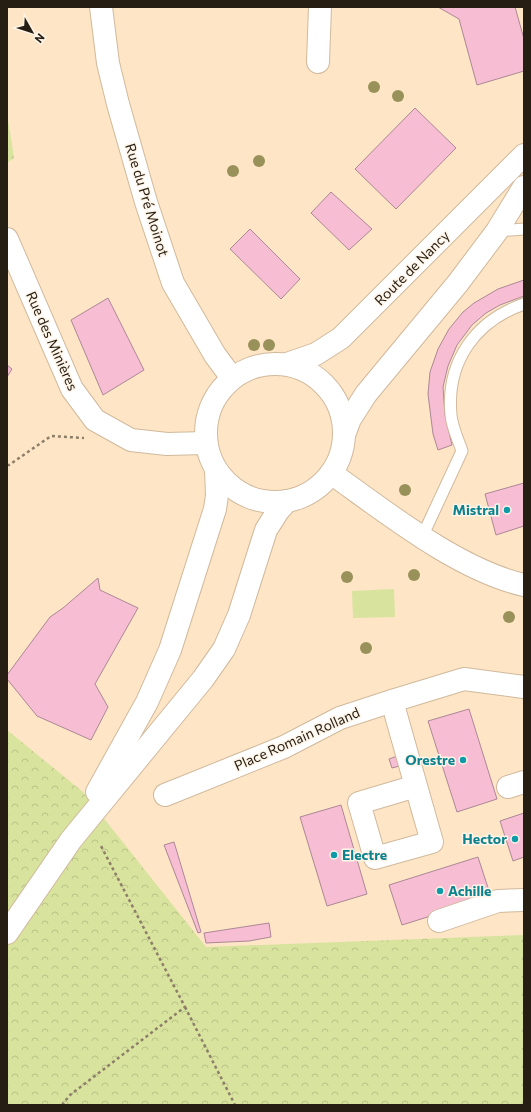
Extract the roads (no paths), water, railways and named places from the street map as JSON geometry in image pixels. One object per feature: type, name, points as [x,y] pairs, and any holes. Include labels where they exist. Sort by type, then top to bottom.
[{"type":"main road","name":"Rue du Pré Moinot","points":[[101,7],[108,63],[118,104],[146,202],[173,283],[215,355],[232,378]]},
{"type":"main road","points":[[318,62],[320,7]]},
{"type":"main road","name":"Route de Nancy","points":[[287,364],[306,359],[328,348],[354,326],[524,155]]},
{"type":"main road","points":[[344,435],[341,411],[329,389],[311,373],[287,364],[268,364],[256,367],[232,378],[220,391],[210,407],[206,424],[206,443],[216,470],[225,481],[247,496],[260,501],[287,501],[312,491],[332,473],[342,448],[344,435],[350,419],[366,394],[458,283],[497,231],[524,187]]},
{"type":"main road","name":"Rue des Minières","points":[[7,239],[72,389],[95,420],[131,440],[167,444],[206,443]]},
{"type":"main road","points":[[71,840],[147,702],[170,650],[215,509],[218,495],[216,470]]},
{"type":"main road","points":[[332,473],[422,537],[475,566],[511,582],[524,585]]},
{"type":"main road","points":[[7,933],[71,840],[203,679],[224,649],[239,615],[266,530],[278,511],[287,501]]},
{"type":"main road","name":"Place Romain Rolland","points":[[166,795],[284,747],[340,718],[464,679],[524,687]]},
{"type":"main road","points":[[392,701],[416,786]]},
{"type":"main road","points":[[439,921],[498,901],[524,900]]},
{"type":"lane","points":[[497,231],[524,229]]},
{"type":"lane","points":[[422,537],[462,451],[451,416],[452,382],[463,350],[483,327],[507,310],[524,304]]},
{"type":"place","name":"Mistral","points":[[507,510]]},
{"type":"place","name":"Orestre","points":[[463,760]]},
{"type":"place","name":"Hector","points":[[515,839]]},
{"type":"place","name":"Electre","points":[[334,855]]},
{"type":"place","name":"Achille","points":[[440,891]]}]
